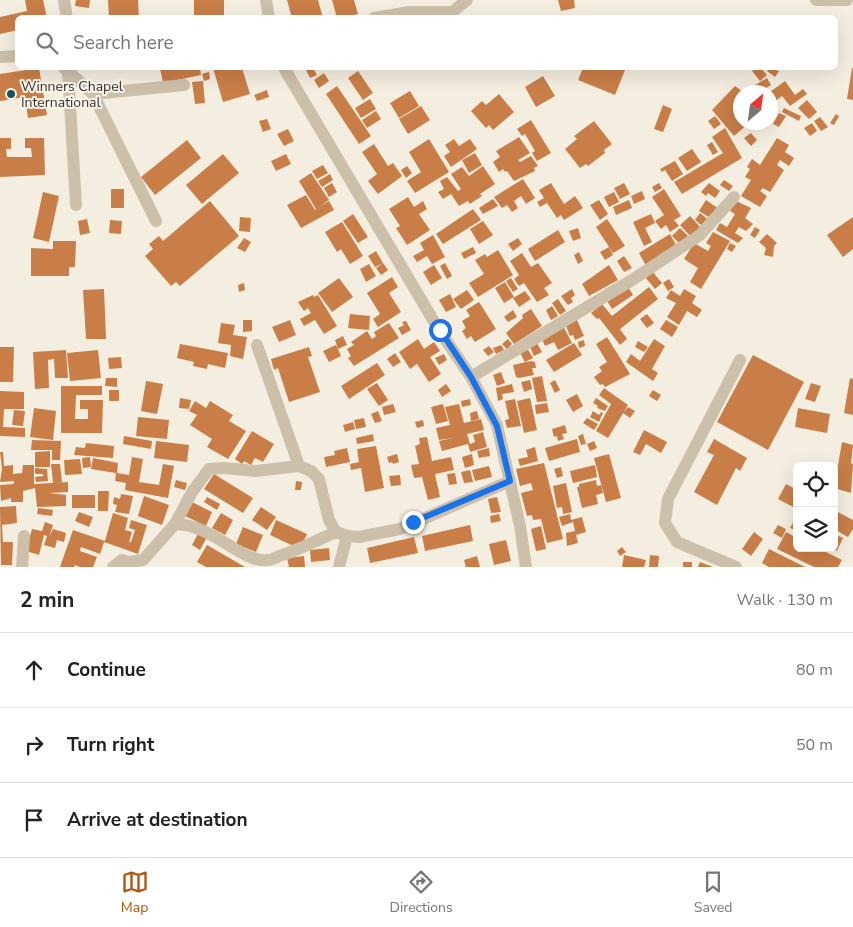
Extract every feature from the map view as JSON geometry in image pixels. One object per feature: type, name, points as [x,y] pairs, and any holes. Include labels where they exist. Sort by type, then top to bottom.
[{"type":"street","points":[[64,0],[67,15]]},
{"type":"street","points":[[266,0],[268,15]]},
{"type":"street","points":[[392,15],[410,12],[452,12],[467,0]]},
{"type":"street","points":[[816,0],[846,0]]},
{"type":"street","points":[[0,57],[15,56]]},
{"type":"street","points":[[67,70],[76,205]]},
{"type":"street","points":[[68,70],[93,94],[156,221]]},
{"type":"street","points":[[286,70],[440,330],[471,377],[497,426],[510,481],[526,567]]},
{"type":"street","points":[[93,94],[184,86]]},
{"type":"street","points":[[471,377],[632,280],[700,235],[734,197]]},
{"type":"street","points":[[257,344],[299,466]]},
{"type":"street","points":[[736,567],[678,542],[665,523],[668,499],[740,360]]},
{"type":"street","points":[[113,567],[122,560],[130,562],[143,560],[175,524],[192,492],[209,469],[224,468],[256,471],[299,466],[311,471],[319,479],[329,520],[342,534],[339,567]]},
{"type":"street","points":[[175,524],[186,524],[199,528],[221,538],[250,557],[268,560],[342,534],[359,537],[400,529],[510,481]]},
{"type":"street","points":[[22,567],[24,536]]},
{"type":"building","points":[[25,0],[43,0],[46,15],[15,15],[15,31],[0,34],[0,17],[27,11]]},
{"type":"building","points":[[76,0],[90,0],[89,8],[75,6]]},
{"type":"building","points":[[108,0],[138,0],[139,15],[109,15]]},
{"type":"building","points":[[194,0],[224,0],[224,15],[194,15]]},
{"type":"building","points":[[287,0],[318,0],[322,15],[291,15]]},
{"type":"building","points":[[332,0],[354,0],[358,14],[336,15]]},
{"type":"building","points":[[558,0],[574,0],[575,8],[561,11]]},
{"type":"building","points":[[853,68],[853,100],[847,99]]},
{"type":"building","points":[[39,70],[47,115],[28,118],[25,97],[0,101],[0,74]]},
{"type":"building","points":[[160,70],[200,70],[201,75],[163,83]]},
{"type":"building","points":[[214,70],[243,70],[250,94],[223,102]]},
{"type":"building","points":[[306,70],[314,70],[317,75],[310,78]]},
{"type":"building","points":[[582,70],[625,70],[615,95],[578,80]]},
{"type":"building","points":[[763,70],[767,75],[760,81],[752,71]]},
{"type":"building","points":[[776,70],[779,71],[775,77],[767,71]]},
{"type":"building","points":[[358,71],[373,93],[363,100],[348,78]]},
{"type":"building","points":[[209,72],[210,79],[204,81],[202,74]]},
{"type":"building","points":[[324,73],[329,81],[319,88],[314,80]]},
{"type":"building","points":[[543,76],[555,96],[536,107],[525,87]]},
{"type":"building","points":[[767,78],[771,85],[755,85]]},
{"type":"building","points":[[203,81],[205,103],[195,104],[192,82]]},
{"type":"building","points":[[785,81],[795,95],[803,89],[807,94],[790,106],[782,96],[778,99],[778,86]]},
{"type":"building","points":[[337,86],[371,136],[359,144],[326,94]]},
{"type":"building","points":[[733,88],[733,130],[741,130],[734,136],[712,110]]},
{"type":"building","points":[[267,90],[269,97],[257,101],[254,95]]},
{"type":"building","points":[[410,91],[419,106],[399,118],[390,103]]},
{"type":"building","points":[[499,94],[514,112],[493,130],[489,125],[486,128],[471,111],[482,101],[486,105]]},
{"type":"building","points":[[370,99],[376,109],[361,118],[355,108]]},
{"type":"building","points":[[807,100],[817,112],[809,119],[798,108]]},
{"type":"building","points":[[663,105],[672,109],[663,132],[654,129]]},
{"type":"building","points":[[421,106],[430,120],[408,134],[399,119]]},
{"type":"building","points":[[784,108],[801,116],[799,121],[782,112]]},
{"type":"building","points":[[376,111],[381,119],[367,128],[362,120]]},
{"type":"building","points":[[779,113],[786,116],[779,127],[778,126]]},
{"type":"building","points":[[836,114],[839,116],[834,125],[830,123]]},
{"type":"building","points":[[715,116],[721,124],[714,129],[708,121]]},
{"type":"building","points":[[820,117],[828,127],[821,131],[814,121]]},
{"type":"building","points":[[267,119],[271,129],[263,132],[259,121]]},
{"type":"building","points":[[531,120],[551,153],[537,161],[532,153],[535,151],[525,134],[522,136],[517,129]]},
{"type":"building","points":[[594,121],[612,144],[604,150],[605,153],[588,166],[586,164],[580,168],[565,149],[577,139],[574,136]]},
{"type":"building","points":[[812,123],[817,131],[810,136],[804,128]]},
{"type":"building","points":[[725,128],[742,158],[682,194],[674,182],[723,153],[712,137]]},
{"type":"building","points":[[288,129],[294,141],[284,146],[277,134]]},
{"type":"building","points":[[751,133],[757,140],[751,146],[744,138]]},
{"type":"building","points":[[519,137],[530,153],[518,160],[520,162],[531,156],[538,166],[534,168],[535,171],[514,181],[507,171],[505,172],[503,169],[499,172],[493,162],[500,157],[496,151]]},
{"type":"building","points":[[0,138],[11,138],[11,149],[6,149],[7,157],[32,157],[31,148],[25,148],[25,138],[44,138],[45,175],[0,177]]},
{"type":"building","points":[[777,138],[789,145],[785,152],[794,158],[789,166],[780,160],[777,165],[784,170],[770,192],[763,188],[760,191],[767,196],[760,207],[741,196],[751,180],[745,177],[750,169],[747,167],[752,159],[760,165]]},
{"type":"building","points":[[429,139],[449,172],[415,193],[407,181],[421,172],[409,152]]},
{"type":"building","points":[[454,139],[459,146],[470,139],[477,149],[451,167],[444,156],[450,152],[445,145]]},
{"type":"building","points":[[187,140],[201,158],[155,195],[141,177]]},
{"type":"building","points":[[712,142],[718,152],[713,155],[707,145]]},
{"type":"building","points":[[374,144],[388,166],[393,163],[402,176],[378,194],[368,181],[377,174],[362,152]]},
{"type":"building","points":[[692,149],[701,162],[687,171],[678,158]]},
{"type":"building","points":[[475,153],[482,165],[469,173],[462,160]]},
{"type":"building","points":[[223,154],[239,173],[202,204],[186,185]]},
{"type":"building","points":[[286,154],[291,164],[276,171],[271,161]]},
{"type":"building","points":[[675,161],[683,174],[672,181],[665,170],[662,172],[660,169]]},
{"type":"building","points":[[323,165],[328,173],[317,179],[312,171]]},
{"type":"building","points":[[407,166],[412,173],[406,178],[401,170]]},
{"type":"building","points":[[483,166],[495,184],[480,194],[482,196],[470,204],[468,201],[459,206],[451,194],[443,199],[438,192],[444,189],[440,181],[447,177],[458,191],[461,189],[451,174],[462,167],[469,176]]},
{"type":"building","points":[[311,173],[329,200],[319,207],[329,201],[334,210],[301,228],[287,205],[306,195],[316,209],[299,181]]},
{"type":"building","points":[[330,174],[333,180],[322,187],[318,181]]},
{"type":"building","points":[[523,179],[535,198],[526,204],[521,196],[514,201],[518,208],[512,212],[507,205],[502,208],[494,197]]},
{"type":"building","points":[[724,180],[733,186],[729,191],[720,185]]},
{"type":"building","points":[[332,183],[337,192],[329,197],[324,188]]},
{"type":"building","points":[[551,183],[564,204],[575,196],[583,208],[564,220],[561,215],[557,218],[547,203],[540,207],[537,202],[544,198],[539,190]]},
{"type":"building","points":[[624,183],[630,194],[620,199],[614,188]]},
{"type":"building","points":[[659,183],[662,188],[655,192],[652,187]]},
{"type":"building","points":[[709,183],[720,191],[715,198],[708,193],[706,196],[701,192]]},
{"type":"building","points":[[111,189],[124,189],[124,208],[111,208]]},
{"type":"building","points":[[664,189],[681,216],[674,220],[679,226],[670,232],[666,225],[661,229],[655,221],[664,215],[652,197]]},
{"type":"building","points":[[642,191],[645,199],[634,204],[631,196]]},
{"type":"building","points":[[43,192],[59,196],[49,242],[33,238]]},
{"type":"building","points":[[614,192],[619,202],[609,207],[604,197]]},
{"type":"building","points":[[408,197],[414,207],[423,201],[427,209],[419,214],[430,230],[407,245],[396,228],[400,226],[389,209]]},
{"type":"building","points":[[493,199],[498,206],[483,214],[479,208]]},
{"type":"building","points":[[599,200],[608,214],[600,220],[590,205]]},
{"type":"building","points":[[629,200],[632,208],[616,215],[613,207]]},
{"type":"building","points":[[706,200],[719,209],[712,219],[699,211]]},
{"type":"building","points":[[210,201],[239,236],[180,286],[176,282],[171,286],[145,256],[153,249],[149,244],[159,236],[163,241]]},
{"type":"building","points":[[736,201],[751,208],[745,218],[753,224],[746,231],[739,227],[735,233],[743,238],[738,243],[716,230],[720,223],[727,227],[735,214],[730,211]]},
{"type":"building","points":[[473,209],[481,220],[443,244],[436,234]]},
{"type":"building","points":[[700,213],[711,222],[705,228],[695,220]]},
{"type":"building","points":[[353,214],[368,237],[358,243],[343,221]]},
{"type":"building","points":[[651,214],[655,223],[645,228],[652,242],[644,246],[633,222]]},
{"type":"building","points":[[690,216],[702,229],[692,238],[680,225]]},
{"type":"building","points":[[240,217],[251,218],[250,232],[239,231]]},
{"type":"building","points":[[853,217],[853,249],[843,257],[827,235]]},
{"type":"building","points":[[87,219],[90,233],[80,235],[78,221]]},
{"type":"building","points":[[607,219],[625,246],[613,253],[596,227]]},
{"type":"building","points":[[110,220],[122,221],[121,234],[109,233]]},
{"type":"building","points":[[483,221],[493,235],[479,244],[470,229]]},
{"type":"building","points":[[342,222],[363,256],[350,264],[341,249],[337,252],[325,232]]},
{"type":"building","points":[[755,227],[760,230],[755,238],[750,235]]},
{"type":"building","points":[[578,228],[581,238],[573,241],[569,231]]},
{"type":"building","points":[[680,228],[690,238],[682,246],[672,236]]},
{"type":"building","points":[[558,230],[565,242],[535,261],[528,249]]},
{"type":"building","points":[[713,232],[730,241],[701,289],[690,282],[698,268],[684,259],[694,243],[708,251],[711,246],[706,243]]},
{"type":"building","points":[[670,234],[677,247],[646,266],[639,253]]},
{"type":"building","points":[[767,234],[777,243],[774,246],[773,257],[764,255],[766,248],[759,242]]},
{"type":"building","points":[[433,235],[445,257],[432,264],[427,256],[417,262],[413,256],[424,250],[420,243]]},
{"type":"building","points":[[244,238],[251,242],[245,252],[237,248]]},
{"type":"building","points":[[518,238],[522,244],[513,251],[508,244]]},
{"type":"building","points":[[53,241],[76,241],[75,267],[69,267],[69,276],[31,276],[31,248],[53,249]]},
{"type":"building","points":[[730,243],[736,246],[732,252],[727,249]]},
{"type":"building","points":[[473,247],[476,253],[464,259],[461,253]]},
{"type":"building","points":[[609,247],[613,255],[605,260],[600,252]]},
{"type":"building","points":[[498,250],[513,275],[478,297],[469,283],[484,274],[475,260],[485,254],[487,257]]},
{"type":"building","points":[[376,251],[383,263],[375,267],[368,256]]},
{"type":"building","points":[[579,252],[583,261],[578,264],[574,255]]},
{"type":"building","points":[[522,253],[531,267],[538,263],[552,283],[544,288],[549,295],[537,302],[524,283],[519,286],[514,279],[519,275],[510,261]]},
{"type":"building","points":[[624,256],[632,268],[624,272],[617,261]]},
{"type":"building","points":[[383,263],[388,270],[381,275],[376,268]]},
{"type":"building","points":[[445,263],[452,276],[447,279],[440,266]]},
{"type":"building","points":[[369,264],[376,276],[366,282],[360,269]]},
{"type":"building","points":[[434,265],[442,278],[431,285],[423,272]]},
{"type":"building","points":[[609,265],[618,280],[589,296],[582,284]]},
{"type":"building","points":[[652,271],[662,283],[655,289],[645,277]]},
{"type":"building","points":[[392,277],[398,287],[389,293],[401,312],[378,327],[373,319],[380,314],[367,293]]},
{"type":"building","points":[[339,278],[353,297],[332,312],[318,293]]},
{"type":"building","points":[[511,278],[518,289],[513,292],[506,281]]},
{"type":"building","points":[[669,279],[674,287],[668,291],[663,283]]},
{"type":"building","points":[[505,282],[514,297],[504,303],[495,288]]},
{"type":"building","points":[[244,283],[245,290],[239,292],[238,285]]},
{"type":"building","points":[[627,285],[633,295],[612,309],[606,299]]},
{"type":"building","points":[[649,287],[658,299],[620,329],[627,339],[620,345],[599,318],[597,319],[591,313],[602,304],[612,316]]},
{"type":"building","points":[[104,289],[106,339],[86,339],[83,290]]},
{"type":"building","points":[[572,289],[575,295],[571,298],[573,302],[568,305],[561,296]]},
{"type":"building","points":[[684,289],[696,296],[692,303],[702,310],[697,317],[687,311],[679,325],[667,317],[676,303],[666,298],[671,290],[680,296]]},
{"type":"building","points":[[467,290],[474,300],[461,309],[453,299]]},
{"type":"building","points":[[525,291],[531,299],[519,307],[513,298]]},
{"type":"building","points":[[450,294],[456,307],[446,312],[439,300]]},
{"type":"building","points":[[313,295],[314,297],[318,295],[337,326],[324,334],[315,320],[304,326],[300,319],[311,313],[308,308],[304,311],[298,302]]},
{"type":"building","points":[[558,299],[566,311],[560,315],[552,303]]},
{"type":"building","points":[[479,302],[496,329],[475,342],[471,336],[467,339],[462,331],[466,328],[462,321],[470,316],[466,310]]},
{"type":"building","points":[[552,306],[558,316],[551,320],[546,310]]},
{"type":"building","points":[[531,309],[542,326],[514,344],[506,333],[523,318],[522,315]]},
{"type":"building","points":[[513,310],[517,317],[508,322],[504,317]]},
{"type":"building","points":[[350,314],[370,316],[369,330],[348,328]]},
{"type":"building","points":[[647,314],[654,323],[647,328],[640,319]]},
{"type":"building","points":[[576,318],[584,336],[575,340],[573,335],[570,336],[565,323]]},
{"type":"building","points":[[243,320],[252,320],[252,331],[243,332]]},
{"type":"building","points":[[290,320],[296,335],[279,342],[272,327]]},
{"type":"building","points":[[666,320],[678,327],[672,337],[660,329]]},
{"type":"building","points":[[406,321],[411,330],[402,335],[398,328],[404,325],[402,322]]},
{"type":"building","points":[[221,323],[235,325],[233,335],[247,337],[243,359],[230,356],[231,345],[218,343]]},
{"type":"building","points":[[389,323],[399,338],[354,366],[348,358],[351,356],[347,349],[354,345],[351,342],[367,331],[372,339],[376,336],[374,332]]},
{"type":"building","points":[[563,326],[572,343],[558,350],[554,342],[545,346],[541,337]]},
{"type":"building","points":[[343,336],[347,345],[338,349],[335,340]]},
{"type":"building","points":[[607,337],[630,374],[605,387],[603,384],[600,385],[594,377],[602,371],[599,367],[607,362],[596,344]]},
{"type":"building","points":[[418,339],[424,349],[434,342],[440,351],[430,357],[441,374],[429,382],[417,364],[410,369],[399,352]]},
{"type":"building","points":[[508,339],[512,344],[507,349],[502,344]]},
{"type":"building","points":[[654,339],[665,346],[652,369],[658,373],[653,381],[626,362],[631,354],[640,361]]},
{"type":"building","points":[[584,340],[585,346],[579,348],[578,342]]},
{"type":"building","points":[[638,341],[648,347],[644,352],[635,347]]},
{"type":"building","points":[[537,343],[542,352],[534,356],[530,347]]},
{"type":"building","points":[[574,343],[582,355],[554,372],[546,360]]},
{"type":"building","points":[[180,344],[228,353],[225,368],[208,364],[207,369],[193,366],[194,362],[177,358]]},
{"type":"building","points":[[336,345],[341,356],[329,362],[323,351]]},
{"type":"building","points":[[501,345],[504,350],[496,354],[493,348]]},
{"type":"building","points":[[489,346],[494,352],[488,356],[483,350]]},
{"type":"building","points":[[0,347],[14,347],[13,382],[0,382]]},
{"type":"building","points":[[309,347],[312,356],[308,357],[320,392],[289,402],[278,368],[274,370],[271,359]]},
{"type":"building","points":[[527,348],[533,358],[525,362],[520,353]]},
{"type":"building","points":[[66,350],[68,378],[55,378],[54,359],[48,360],[49,388],[35,389],[33,352]]},
{"type":"building","points":[[98,350],[101,378],[70,381],[67,353]]},
{"type":"building","points":[[395,353],[401,362],[393,367],[387,359]]},
{"type":"building","points":[[444,354],[447,360],[439,365],[435,358]]},
{"type":"building","points":[[753,355],[804,382],[768,450],[717,422]]},
{"type":"building","points":[[121,357],[122,368],[109,369],[108,358]]},
{"type":"building","points":[[531,361],[535,362],[536,368],[532,368],[534,375],[516,377],[513,365]]},
{"type":"building","points":[[377,363],[385,375],[349,399],[341,386]]},
{"type":"building","points":[[501,372],[505,383],[497,386],[493,375]]},
{"type":"building","points":[[542,376],[547,401],[537,402],[532,378]]},
{"type":"building","points":[[106,378],[117,378],[117,387],[105,386]]},
{"type":"building","points":[[850,378],[853,379],[853,415],[844,413]]},
{"type":"building","points":[[530,380],[532,389],[524,392],[521,382]]},
{"type":"building","points":[[555,380],[560,390],[555,393],[550,383]]},
{"type":"building","points":[[146,381],[163,384],[157,414],[141,411]]},
{"type":"building","points":[[377,383],[388,400],[379,406],[367,389]]},
{"type":"building","points":[[811,383],[821,386],[815,402],[805,399]]},
{"type":"building","points":[[446,384],[451,391],[442,397],[438,390]]},
{"type":"building","points":[[512,384],[514,392],[502,394],[503,399],[498,401],[496,388]]},
{"type":"building","points":[[61,386],[102,386],[102,395],[76,395],[75,419],[88,419],[88,409],[80,409],[80,400],[103,400],[102,433],[61,433]]},
{"type":"building","points":[[604,388],[628,405],[608,438],[596,431],[611,404],[599,395]]},
{"type":"building","points":[[109,390],[119,390],[119,401],[109,401]]},
{"type":"building","points":[[653,390],[661,395],[657,401],[649,396]]},
{"type":"building","points":[[0,391],[24,392],[24,409],[4,409],[3,427],[25,428],[25,437],[0,436]]},
{"type":"building","points":[[577,394],[583,406],[573,412],[566,400]]},
{"type":"building","points":[[180,398],[191,400],[189,409],[179,408]]},
{"type":"building","points":[[530,398],[537,430],[524,433],[517,401]]},
{"type":"building","points":[[596,398],[608,406],[605,411],[597,408],[598,406],[593,403]]},
{"type":"building","points":[[470,399],[471,405],[462,407],[461,401]]},
{"type":"building","points":[[515,399],[521,426],[507,428],[505,420],[509,419],[505,401]]},
{"type":"building","points":[[195,401],[206,408],[210,401],[233,415],[229,421],[246,431],[228,459],[207,447],[212,439],[190,425],[197,415],[189,411]]},
{"type":"building","points":[[547,403],[549,412],[536,414],[535,405]]},
{"type":"building","points":[[393,404],[396,412],[384,415],[382,407]]},
{"type":"building","points":[[443,404],[448,421],[436,424],[431,407]]},
{"type":"building","points":[[459,404],[464,423],[481,419],[484,430],[467,434],[470,444],[475,442],[473,435],[483,432],[487,447],[470,452],[468,444],[442,451],[439,441],[453,438],[439,440],[436,428],[450,425],[445,407]]},
{"type":"building","points":[[628,407],[635,411],[630,418],[623,413]]},
{"type":"building","points":[[34,408],[56,411],[53,440],[30,437]]},
{"type":"building","points":[[798,408],[830,414],[827,433],[795,427]]},
{"type":"building","points":[[14,410],[25,411],[23,426],[12,425]]},
{"type":"building","points":[[378,411],[382,421],[375,423],[371,414]]},
{"type":"building","points":[[477,411],[479,419],[471,421],[470,413]]},
{"type":"building","points":[[593,411],[599,415],[601,412],[603,413],[599,422],[590,417]]},
{"type":"building","points":[[138,417],[169,420],[167,439],[136,436]]},
{"type":"building","points":[[364,418],[366,427],[356,429],[354,420]]},
{"type":"building","points":[[587,418],[598,424],[594,430],[583,423]]},
{"type":"building","points":[[423,420],[424,426],[417,428],[415,422]]},
{"type":"building","points":[[353,422],[355,429],[345,432],[343,425]]},
{"type":"building","points":[[565,425],[567,433],[562,434],[564,439],[558,441],[557,436],[554,437],[552,429]]},
{"type":"building","points":[[644,430],[667,442],[661,453],[646,444],[640,455],[633,452]]},
{"type":"building","points":[[252,431],[274,444],[263,462],[255,458],[251,465],[244,461],[242,464],[235,459]]},
{"type":"building","points":[[373,434],[374,441],[357,444],[356,438]]},
{"type":"building","points":[[583,434],[586,444],[581,445],[578,436]]},
{"type":"building","points":[[124,436],[152,441],[151,449],[123,444]]},
{"type":"building","points":[[427,437],[432,461],[451,457],[454,470],[435,474],[440,497],[428,500],[422,477],[414,478],[411,465],[419,464],[415,446],[420,444],[419,438]]},
{"type":"building","points":[[577,439],[580,452],[549,461],[545,448]]},
{"type":"building","points":[[714,439],[747,458],[740,471],[736,468],[717,505],[694,492],[714,455],[707,452]]},
{"type":"building","points":[[32,440],[61,441],[60,460],[52,460],[52,450],[31,450]]},
{"type":"building","points":[[156,441],[189,445],[187,462],[154,458]]},
{"type":"building","points":[[594,441],[597,448],[590,451],[587,444]]},
{"type":"building","points":[[842,442],[853,445],[851,493],[838,489],[838,465]]},
{"type":"building","points":[[86,443],[114,446],[113,458],[74,455],[76,447],[85,448]]},
{"type":"building","points":[[376,446],[384,488],[365,492],[361,468],[351,470],[350,464],[359,462],[357,449]]},
{"type":"building","points":[[535,447],[538,461],[520,466],[518,459],[528,457],[526,450]]},
{"type":"building","points":[[347,448],[350,462],[326,467],[324,457],[335,455],[334,451]]},
{"type":"building","points":[[489,448],[490,456],[479,458],[477,451]]},
{"type":"building","points":[[50,451],[50,467],[35,467],[35,452]]},
{"type":"building","points":[[0,452],[3,452],[4,466],[13,465],[13,474],[22,473],[23,465],[34,465],[34,484],[68,482],[68,492],[49,493],[66,495],[66,506],[37,507],[35,488],[23,491],[23,502],[11,502],[11,498],[1,501],[0,485],[14,484],[14,481],[0,482],[2,469]]},
{"type":"building","points":[[397,454],[399,462],[389,463],[387,457]]},
{"type":"building","points":[[472,454],[474,465],[465,468],[462,457]]},
{"type":"building","points":[[609,454],[621,498],[606,502],[594,458]]},
{"type":"building","points":[[90,457],[91,467],[83,468],[82,458]]},
{"type":"building","points":[[132,457],[143,459],[139,482],[159,485],[163,464],[174,466],[168,498],[125,490],[126,483],[115,481],[116,473],[91,469],[93,458],[118,463],[117,473],[129,475]]},
{"type":"building","points":[[80,459],[82,474],[65,475],[64,460]]},
{"type":"building","points":[[544,463],[563,539],[547,543],[541,519],[533,520],[532,515],[527,516],[521,493],[533,490],[531,483],[520,486],[516,469]]},
{"type":"building","points":[[51,464],[60,464],[62,482],[53,483]]},
{"type":"building","points":[[595,465],[597,477],[573,483],[570,471]]},
{"type":"building","points":[[489,466],[492,477],[475,481],[472,470]]},
{"type":"building","points":[[561,467],[563,476],[557,478],[554,469]]},
{"type":"building","points":[[35,468],[47,469],[48,481],[36,482],[35,477],[43,476],[43,474],[35,474]]},
{"type":"building","points":[[470,470],[473,482],[464,483],[461,472]]},
{"type":"building","points":[[455,473],[457,484],[449,485],[447,474]]},
{"type":"building","points":[[214,474],[253,498],[243,513],[204,489]]},
{"type":"building","points":[[400,475],[401,485],[391,486],[389,476]]},
{"type":"building","points":[[176,480],[187,483],[185,490],[174,487]]},
{"type":"building","points":[[596,480],[597,486],[601,485],[603,493],[596,495],[598,504],[582,508],[577,487],[579,487],[579,484]]},
{"type":"building","points":[[296,481],[302,482],[301,490],[295,490]]},
{"type":"building","points":[[566,483],[572,512],[563,514],[562,507],[557,508],[553,486]]},
{"type":"building","points":[[786,484],[793,488],[793,507],[778,499]]},
{"type":"building","points":[[98,491],[109,491],[108,511],[98,511]]},
{"type":"building","points":[[121,494],[133,496],[129,514],[115,512],[117,505],[113,504],[114,497],[120,499]]},
{"type":"building","points":[[72,495],[95,495],[95,508],[72,508]]},
{"type":"building","points":[[144,496],[169,505],[162,525],[138,516]]},
{"type":"building","points":[[207,497],[220,504],[217,510],[204,502]]},
{"type":"building","points":[[497,497],[501,512],[491,513],[488,499]]},
{"type":"building","points":[[192,502],[212,512],[206,526],[185,516]]},
{"type":"building","points":[[16,506],[17,523],[2,525],[3,542],[13,542],[12,565],[1,565],[0,507]]},
{"type":"building","points":[[261,507],[276,517],[267,530],[252,520]]},
{"type":"building","points":[[38,508],[53,510],[52,516],[37,514]]},
{"type":"building","points":[[79,512],[93,517],[89,527],[75,521]]},
{"type":"building","points":[[838,512],[853,520],[853,529],[848,537],[838,531]]},
{"type":"building","points":[[113,513],[128,518],[125,530],[132,532],[129,542],[131,542],[135,530],[129,528],[131,520],[147,525],[138,554],[104,542],[100,554],[81,547],[80,551],[97,557],[93,567],[75,565],[74,567],[60,567],[73,530],[105,541]]},
{"type":"building","points":[[221,513],[233,520],[225,535],[212,528]]},
{"type":"building","points":[[499,514],[501,521],[491,523],[490,516]]},
{"type":"building","points":[[570,514],[571,520],[582,517],[586,532],[576,535],[578,543],[567,546],[566,533],[575,531],[573,522],[562,526],[559,517]]},
{"type":"building","points":[[276,520],[307,534],[300,549],[270,535]]},
{"type":"building","points":[[45,522],[53,525],[49,537],[53,529],[66,533],[64,542],[57,540],[55,548],[44,545],[47,536],[44,535],[39,555],[26,551],[32,529],[42,531]]},
{"type":"building","points":[[470,525],[473,541],[425,551],[422,536]]},
{"type":"building","points":[[778,525],[786,529],[782,538],[773,533]]},
{"type":"building","points":[[541,526],[546,549],[536,551],[531,529]]},
{"type":"building","points":[[243,527],[263,535],[256,552],[236,544]]},
{"type":"building","points":[[199,532],[207,537],[200,550],[192,545]]},
{"type":"building","points":[[754,532],[763,539],[751,556],[742,549]]},
{"type":"building","points":[[786,532],[793,536],[793,552],[826,552],[842,560],[838,567],[814,567],[777,549]]},
{"type":"building","points":[[838,536],[843,538],[838,549]]},
{"type":"building","points":[[414,537],[418,553],[370,563],[367,548]]},
{"type":"building","points":[[506,540],[511,561],[494,565],[489,544]]},
{"type":"building","points":[[207,545],[245,567],[206,567],[197,562]]},
{"type":"building","points":[[622,547],[626,552],[620,556],[617,551]]},
{"type":"building","points":[[329,548],[330,560],[311,562],[310,550]]},
{"type":"building","points":[[769,549],[805,567],[769,567],[762,563]]},
{"type":"building","points":[[624,555],[646,560],[644,567],[622,567]]},
{"type":"building","points":[[650,555],[659,556],[658,567],[649,567]]},
{"type":"building","points":[[304,556],[305,567],[289,567],[287,558]]},
{"type":"building","points":[[477,556],[480,567],[466,567],[464,560]]},
{"type":"building","points":[[683,562],[692,562],[692,567],[683,567]]},
{"type":"building","points":[[700,562],[713,567],[698,567]]},
{"type":"place","name":"Winners Chapel International","points":[[11,94]]},
{"type":"route","points":[[413,522],[510,481],[497,426],[471,377],[440,330]]}]
